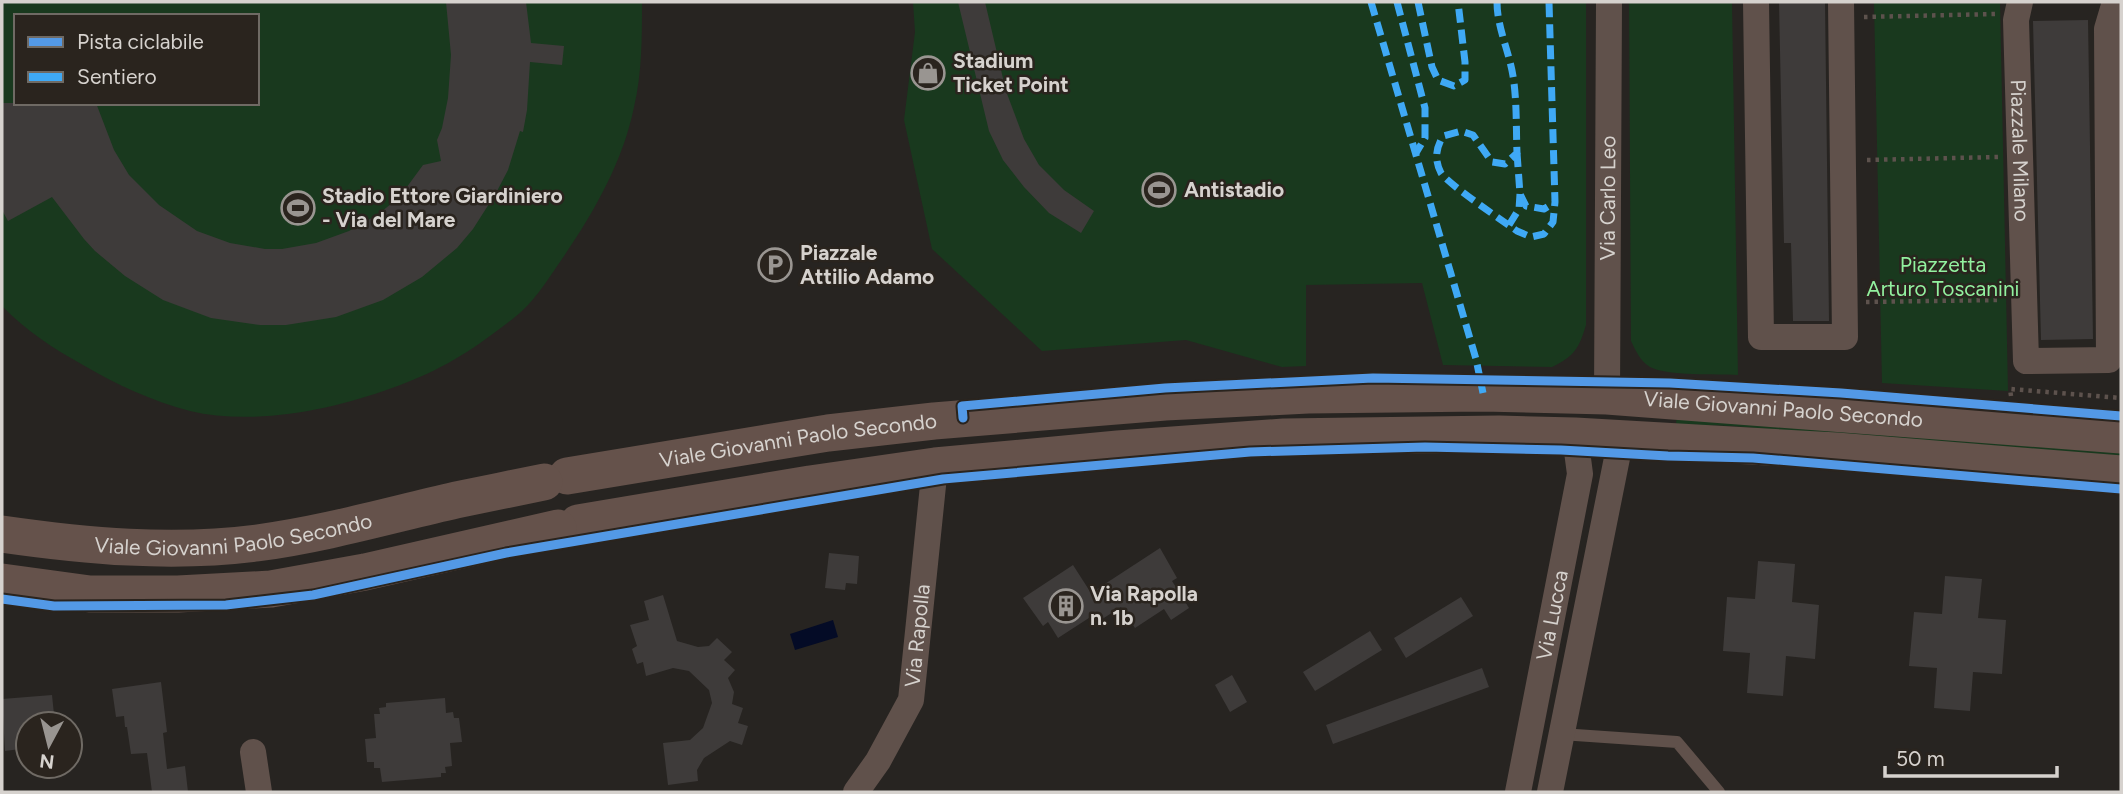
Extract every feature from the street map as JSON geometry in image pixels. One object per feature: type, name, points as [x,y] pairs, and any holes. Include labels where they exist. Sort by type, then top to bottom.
[{"type":"main road","name":"Viale Giovanni Paolo Secondo","points":[[2,534],[76,544],[181,548],[257,543],[345,528],[456,500],[556,479],[801,437],[934,421],[1164,402],[1308,395],[1483,393],[1607,396],[2121,435]]},
{"type":"main road","points":[[934,421],[936,466]]},
{"type":"main road","name":"Viale Giovanni Paolo Secondo","points":[[2,582],[90,594],[178,594],[271,589],[365,572],[568,526],[797,486],[936,466],[1118,449],[1284,438],[1575,436],[1836,451],[2121,474]]},
{"type":"main road","points":[[556,479],[576,479],[589,500],[588,509],[568,526]]},
{"type":"street","name":"Via Carlo Leo","points":[[1607,396],[1609,2]]},
{"type":"street","points":[[1756,2],[1761,337],[1845,337],[1841,10]]},
{"type":"street","name":"Piazzale Milano","points":[[2011,8],[2017,20],[2026,361],[2114,365],[2107,29],[2115,2]]},
{"type":"street","name":"Via Lucca","points":[[1518,792],[1580,474],[1575,436]]},
{"type":"street","name":"Via Lucca","points":[[1550,792],[1620,438]]},
{"type":"street","name":"Via Rapolla","points":[[856,792],[878,761],[911,700],[936,466]]},
{"type":"street","points":[[253,751],[259,792]]},
{"type":"lane","points":[[1561,734],[1677,742],[1719,792]]},
{"type":"path","points":[[1841,10],[2011,8]]},
{"type":"path","points":[[1843,160],[2006,157]]},
{"type":"path","points":[[1845,303],[2009,299]]},
{"type":"path","points":[[2011,396],[2010,389],[2121,398]]},
{"type":"green space","name":"Stadio Ettore Giardiniero - Via del Mare","points":[[2,2],[642,2],[642,42],[637,94],[622,148],[596,206],[544,286],[528,304],[485,339],[435,370],[369,396],[318,409],[266,416],[214,415],[190,411],[135,392],[72,359],[20,323],[2,306]]},
{"type":"green space","name":"Antistadio","points":[[913,2],[1586,2],[1586,325],[1578,345],[1571,355],[1552,367],[1443,365],[1422,283],[1306,285],[1306,366],[1282,367],[1186,340],[1042,351],[932,249],[904,120],[915,32]]},
{"type":"green space","points":[[1629,2],[1732,2],[1738,375],[1658,370],[1644,362],[1631,341]]},
{"type":"green space","name":"Piazzetta Arturo Toscanini","points":[[1874,2],[2000,2],[2008,391],[1882,383]]},
{"type":"green space","points":[[1677,415],[2121,449],[2121,458],[1732,426],[1676,424]]},
{"type":"water","points":[[833,620],[838,637],[795,650],[790,634]]},
{"type":"building","points":[[446,2],[526,2],[531,43],[564,46],[562,65],[530,62],[523,132],[520,131],[508,170],[473,229],[457,248],[422,277],[383,300],[336,317],[286,325],[260,325],[211,318],[163,300],[125,276],[95,251],[52,197],[8,221],[2,210],[2,103],[97,105],[114,150],[129,175],[159,205],[197,231],[230,243],[265,249],[316,243],[349,231],[377,215],[401,195],[423,165],[441,161],[437,140],[448,98],[451,55]]},
{"type":"building","points":[[958,2],[985,2],[1006,91],[1024,139],[1039,165],[1064,190],[1094,211],[1081,233],[1049,213],[1003,160],[989,131]]},
{"type":"building","points":[[1779,2],[1825,2],[1829,321],[1793,321],[1791,243],[1784,243]]},
{"type":"building","points":[[2088,20],[2093,339],[2041,340],[2033,21]]},
{"type":"building","points":[[1160,548],[1177,578],[1172,581],[1189,608],[1171,620],[1164,609],[1135,628],[1121,607],[1096,623],[1092,616],[1058,638],[1048,622],[1043,626],[1023,598],[1073,565],[1091,593]]},
{"type":"building","points":[[829,553],[859,556],[857,584],[846,583],[845,590],[825,588]]},
{"type":"building","points":[[1758,561],[1795,564],[1792,602],[1819,605],[1815,659],[1786,656],[1783,696],[1747,693],[1750,653],[1723,651],[1727,597],[1755,599]]},
{"type":"building","points":[[1945,576],[1982,579],[1978,618],[2006,620],[2002,674],[1973,672],[1970,711],[1934,708],[1937,668],[1909,666],[1914,612],[1942,614]]},
{"type":"building","points":[[663,595],[677,641],[698,647],[709,646],[717,638],[732,652],[724,660],[735,670],[728,678],[734,692],[732,704],[743,708],[738,723],[748,726],[742,745],[730,741],[704,758],[697,770],[698,781],[668,785],[663,743],[690,740],[703,728],[712,703],[709,690],[689,671],[673,668],[646,676],[643,662],[637,664],[632,649],[637,646],[630,625],[649,620],[644,601]]},
{"type":"building","points":[[1461,597],[1473,616],[1406,658],[1394,638]]},
{"type":"building","points":[[1370,631],[1382,650],[1315,691],[1303,672]]},
{"type":"building","points":[[1482,668],[1489,687],[1333,744],[1326,725]]},
{"type":"building","points":[[1232,675],[1247,702],[1230,712],[1215,685]]},
{"type":"building","points":[[161,682],[167,732],[163,733],[167,769],[185,766],[188,792],[152,792],[147,753],[131,754],[124,716],[116,717],[112,689]]},
{"type":"building","points":[[52,695],[54,710],[14,710],[14,750],[5,751],[2,699]]},
{"type":"building","points":[[445,698],[446,713],[453,712],[454,718],[459,718],[462,742],[450,743],[452,766],[445,767],[446,773],[441,773],[441,777],[382,782],[380,768],[374,768],[374,762],[367,762],[365,739],[376,738],[374,714],[380,714],[379,708],[386,707],[386,703]]},
{"type":"marked path","points":[[1371,2],[1476,359],[1483,393]]},
{"type":"marked path","points":[[1397,2],[1425,108],[1425,138],[1416,153]]},
{"type":"marked path","points":[[1418,2],[1432,67],[1438,80],[1454,86],[1465,80],[1458,2]]},
{"type":"marked path","points":[[1497,2],[1514,85],[1517,153],[1505,164],[1492,162],[1473,135],[1461,131],[1443,136],[1437,149],[1437,163],[1441,173],[1454,185],[1517,231],[1531,237],[1544,234],[1553,222],[1555,202],[1549,2]]},
{"type":"marked path","points":[[1517,153],[1520,194],[1526,206],[1544,209],[1555,202]]},
{"type":"marked path","points":[[1509,225],[1519,209],[1520,194]]},
{"type":"cycle path","points":[[963,418],[962,406],[1165,388],[1373,378],[1670,383],[1841,393],[2121,416]]},
{"type":"cycle path","points":[[2,599],[54,606],[226,605],[313,595],[506,553],[943,479],[1250,452],[1425,447],[1753,458],[2121,489]]},
{"type":"place","name":"Stadium Ticket Point","points":[[928,73]]},
{"type":"place","name":"Antistadio","points":[[1159,190]]},
{"type":"place","name":"Stadio Ettore Giardiniero - Via del Mare","points":[[298,208]]},
{"type":"place","name":"Piazzale Attilio Adamo","points":[[775,265]]},
{"type":"place","name":"Via Rapolla n. 1b","points":[[1066,606]]}]
